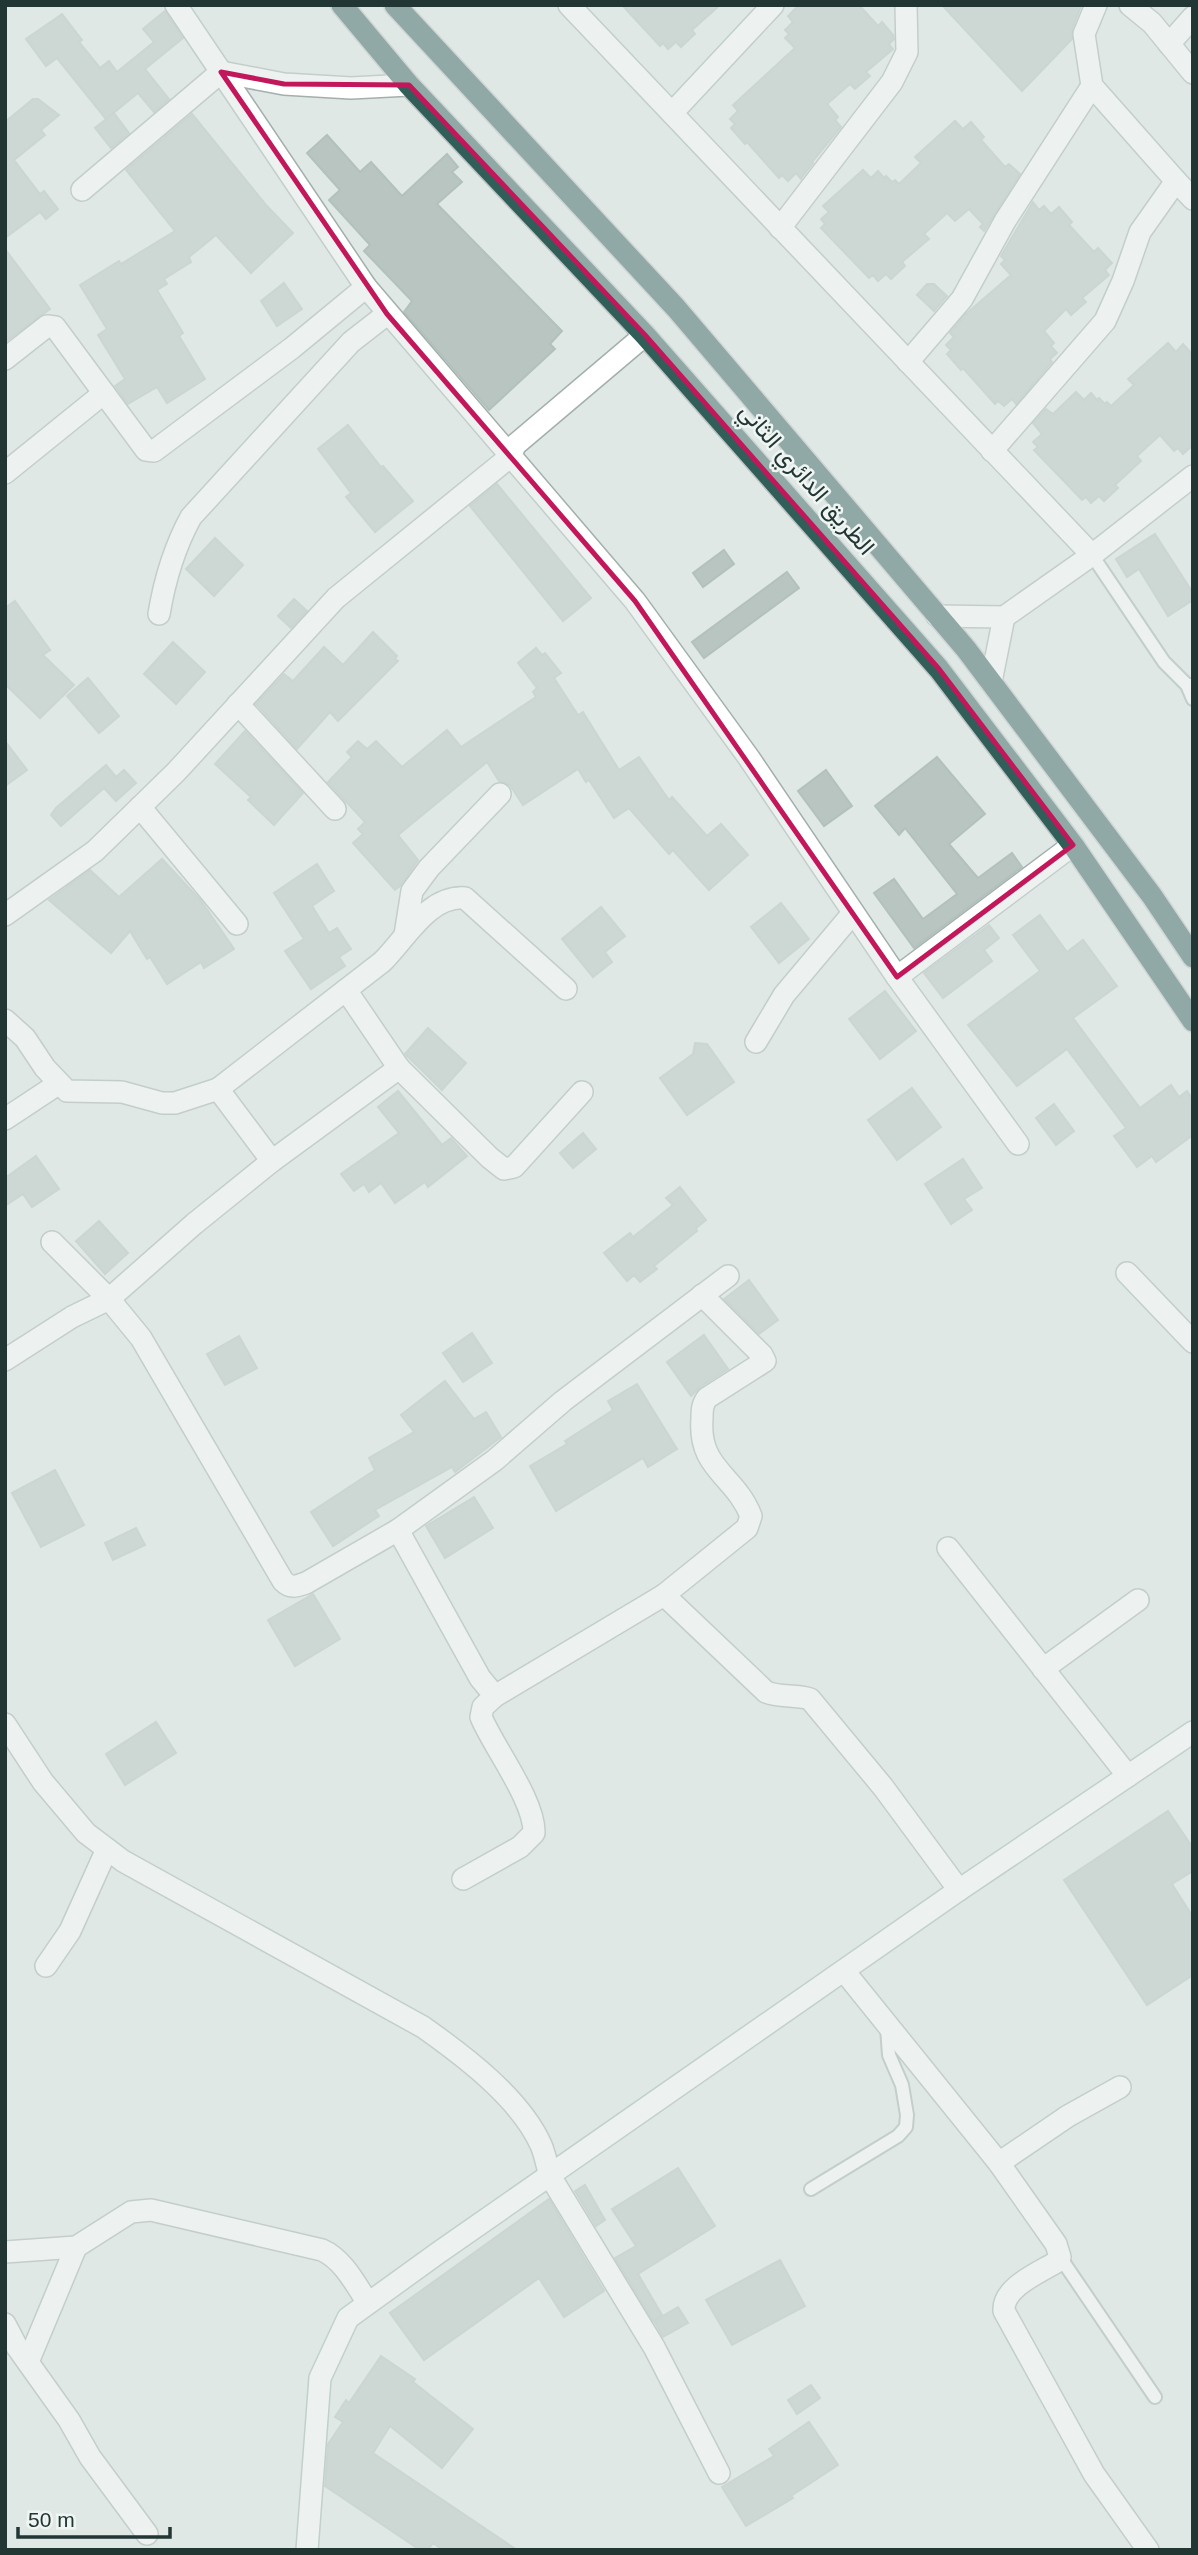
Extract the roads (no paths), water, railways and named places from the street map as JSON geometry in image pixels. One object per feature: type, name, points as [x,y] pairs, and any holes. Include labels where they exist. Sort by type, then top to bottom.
[{"type":"highway","name":"الطريق الدائري الثاني","points":[[342,5],[410,85],[645,335],[939,669],[1073,845],[1193,1021]]},
{"type":"highway","name":"الطريق الدائري الثاني","points":[[396,5],[676,308],[937,615],[1152,896],[1193,957]]},
{"type":"street","points":[[176,5],[366,287],[635,601],[749,758],[897,977],[1018,1144]]},
{"type":"street","points":[[569,5],[1092,555]]},
{"type":"street","points":[[672,113],[773,5]]},
{"type":"street","points":[[780,228],[892,82],[907,52],[906,5]]},
{"type":"street","points":[[1096,5],[1084,34],[1091,86],[1193,199]]},
{"type":"street","points":[[1129,5],[1153,23],[1193,73]]},
{"type":"street","points":[[1169,44],[1193,17]]},
{"type":"street","points":[[221,72],[284,84],[351,88],[410,85]]},
{"type":"street","points":[[82,190],[221,72]]},
{"type":"street","points":[[908,362],[962,299],[1005,221],[1091,86]]},
{"type":"street","points":[[992,451],[1105,321],[1124,281],[1140,232],[1176,181]]},
{"type":"street","points":[[5,359],[47,326],[52,325],[146,450],[158,450],[292,348],[366,287]]},
{"type":"street","points":[[159,614],[166,576],[176,544],[191,517],[351,342],[387,314]]},
{"type":"street","points":[[5,915],[95,851],[140,807],[336,598],[511,456],[515,445],[645,335]]},
{"type":"street","points":[[5,473],[104,393]]},
{"type":"street","points":[[937,615],[1004,617],[1092,555],[1193,477]]},
{"type":"street","points":[[990,682],[1004,617]]},
{"type":"street","points":[[238,704],[335,809]]},
{"type":"street","points":[[405,935],[412,891],[429,869],[500,794]]},
{"type":"street","points":[[140,807],[237,924]]},
{"type":"street","points":[[897,977],[1073,845]]},
{"type":"street","points":[[5,1020],[25,1038],[66,1091],[122,1092],[162,1103],[175,1103],[218,1089],[382,962],[405,935],[436,906],[453,897],[465,898],[566,989]]},
{"type":"street","points":[[756,1042],[783,995],[853,913]]},
{"type":"street","points":[[346,990],[399,1068],[504,1169],[514,1167],[582,1092]]},
{"type":"street","points":[[5,1360],[72,1317],[109,1299],[194,1224],[272,1161],[399,1068]]},
{"type":"street","points":[[5,1119],[58,1084]]},
{"type":"street","points":[[218,1089],[272,1161]]},
{"type":"street","points":[[52,1242],[109,1299],[141,1338],[288,1586],[295,1587],[398,1531],[495,1460],[563,1401],[728,1276]]},
{"type":"street","points":[[1127,1273],[1193,1342]]},
{"type":"street","points":[[463,1879],[520,1847],[534,1833],[535,1825],[528,1806],[481,1717],[483,1707],[495,1696],[664,1595],[747,1528],[751,1516],[740,1494],[707,1456],[701,1437],[703,1403],[765,1361],[702,1295]]},
{"type":"street","points":[[398,1531],[480,1678],[495,1696]]},
{"type":"street","points":[[948,1548],[1128,1776]]},
{"type":"street","points":[[664,1595],[766,1692],[777,1696],[803,1696],[810,1699],[883,1787],[958,1890]]},
{"type":"street","points":[[1043,1669],[1138,1600]]},
{"type":"street","points":[[5,1724],[43,1782],[86,1833],[123,1861],[423,2027],[469,2059],[527,2120],[541,2145],[550,2176],[654,2347],[719,2473]]},
{"type":"street","points":[[307,2550],[320,2378],[348,2318],[958,1890],[1193,1732]]},
{"type":"street","points":[[46,1966],[70,1931],[107,1849]]},
{"type":"street","points":[[844,1971],[999,2164],[1056,2244],[1060,2257],[1058,2261],[1021,2284],[1007,2297],[1004,2311],[1094,2474],[1148,2550]]},
{"type":"street","points":[[999,2164],[1068,2116],[1120,2087]]},
{"type":"street","points":[[5,2252],[76,2247],[131,2212],[151,2210],[329,2253],[352,2278],[368,2303]]},
{"type":"street","points":[[28,2362],[76,2247]]},
{"type":"street","points":[[5,2324],[69,2420],[89,2456],[147,2534]]},
{"type":"lane","points":[[1092,555],[1164,662],[1190,685],[1193,699]]},
{"type":"lane","points":[[811,2189],[898,2136],[906,2127],[907,2115],[902,2085],[889,2055],[887,2024]]},
{"type":"lane","points":[[1060,2257],[1154,2397]]}]
